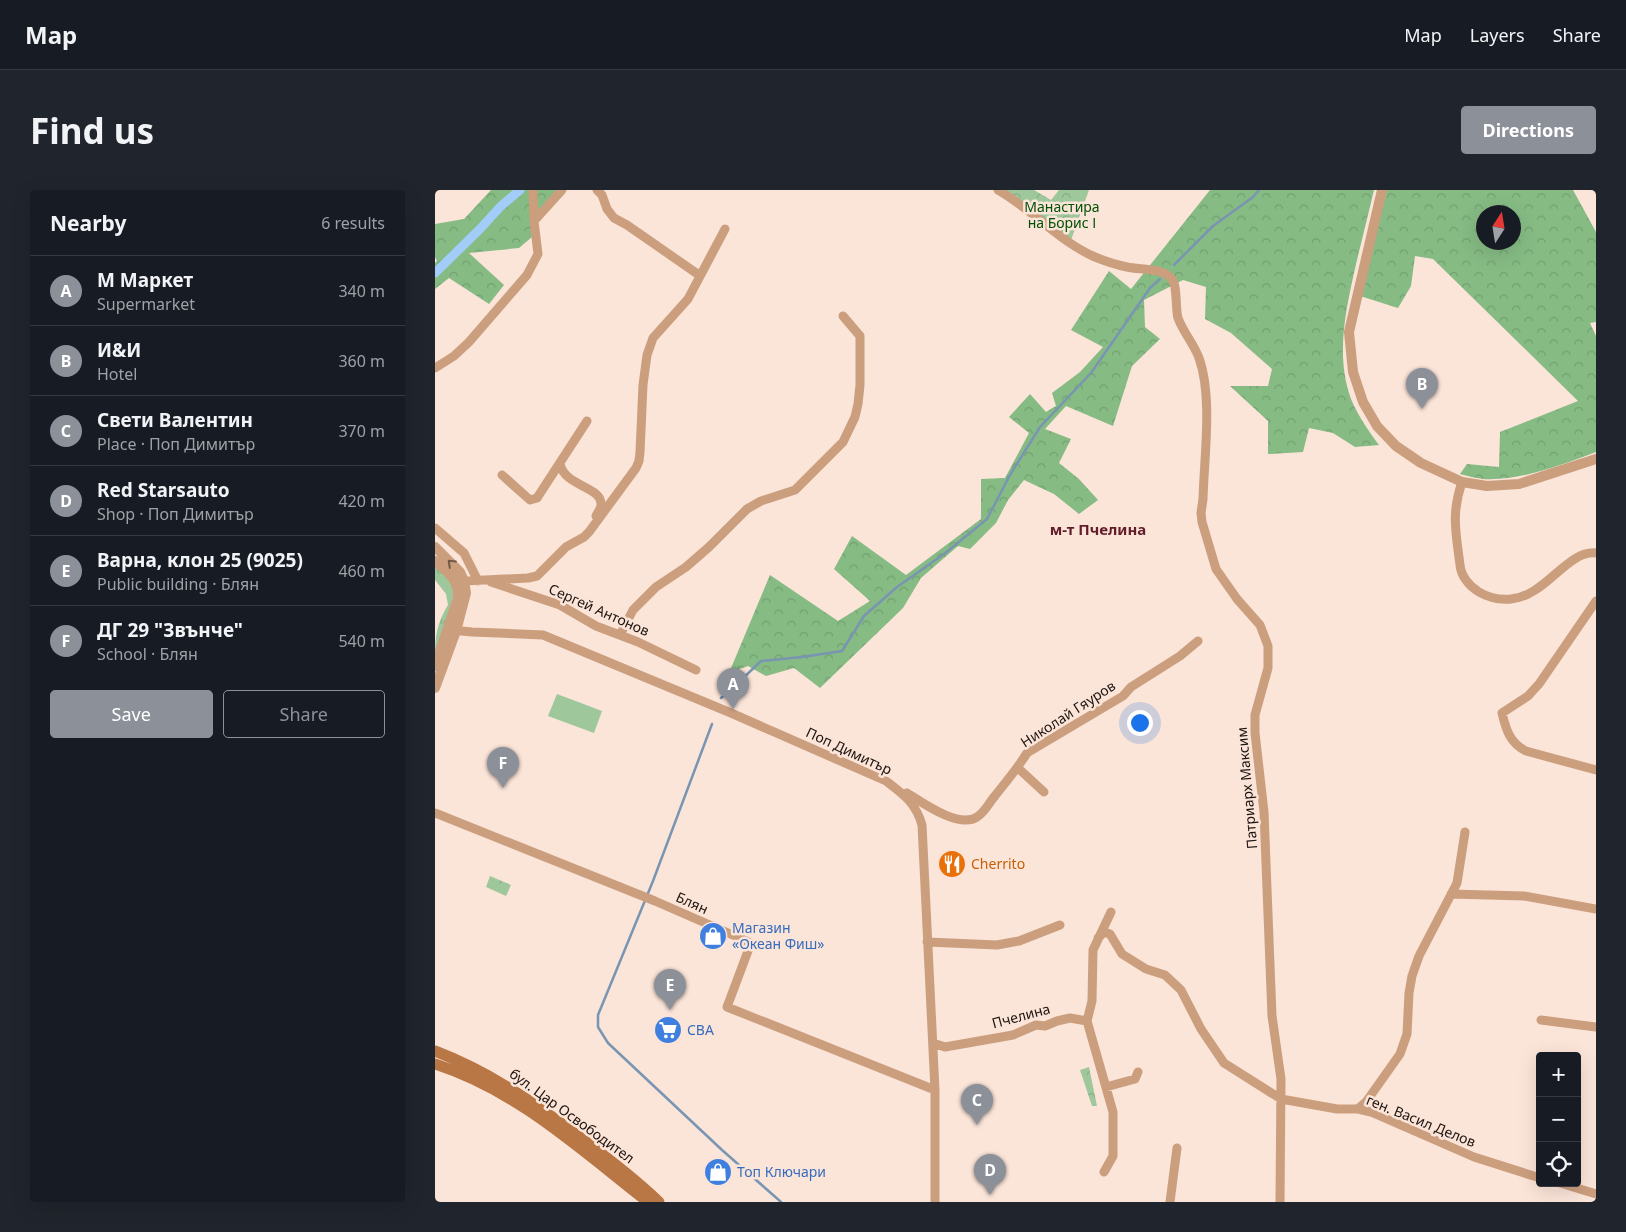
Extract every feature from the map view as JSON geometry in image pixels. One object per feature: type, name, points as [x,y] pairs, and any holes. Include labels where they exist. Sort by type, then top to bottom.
[{"type":"main road","name":"бул. Цар Освободител","points":[[435,1051],[491,1077],[543,1110],[638,1182],[659,1202]]},
{"type":"main road","name":"бул. Цар Освободител","points":[[435,1064],[479,1080],[546,1121],[648,1202]]},
{"type":"street","points":[[435,368],[454,356],[469,342],[527,275],[539,254],[534,221],[533,190]]},
{"type":"street","points":[[534,221],[562,190]]},
{"type":"street","points":[[597,190],[602,195],[607,209],[614,218],[699,275]]},
{"type":"street","name":"Патриарх Максим","points":[[998,190],[1013,199],[1061,238],[1081,250],[1125,267],[1156,272],[1171,277],[1175,283],[1178,319],[1199,358],[1206,398],[1201,522],[1216,569],[1237,599],[1260,625],[1268,646],[1268,668],[1255,715],[1255,733],[1264,812],[1272,1016],[1279,1060],[1281,1099],[1280,1202]]},
{"type":"street","points":[[1382,190],[1349,332],[1353,372],[1363,402],[1377,426],[1396,446],[1421,463],[1462,482],[1487,486],[1519,484],[1596,459]]},
{"type":"street","points":[[435,528],[464,553],[483,581],[537,576],[566,547],[589,532],[639,461],[643,385],[647,355],[653,338],[695,287],[699,275],[725,230]]},
{"type":"street","points":[[620,635],[633,610],[656,587],[686,567],[709,547],[735,518],[761,501],[795,490],[843,442],[855,418],[860,384],[860,336],[843,316]]},
{"type":"street","points":[[502,475],[530,500],[537,498],[587,421]]},
{"type":"street","points":[[560,464],[565,476],[596,493],[600,498],[601,507],[594,523]]},
{"type":"street","points":[[1462,482],[1457,497],[1454,521],[1461,572],[1471,587],[1482,594],[1492,598],[1520,598],[1539,588],[1574,559],[1587,552],[1596,552]]},
{"type":"street","points":[[435,548],[456,566],[461,582],[452,630],[435,688]]},
{"type":"street","points":[[435,560],[461,582]]},
{"type":"street","name":"Сергей Антонов","points":[[461,582],[483,581],[559,605],[596,626],[697,670]]},
{"type":"street","points":[[1596,601],[1539,684],[1528,696],[1502,713],[1515,746],[1526,751],[1596,770]]},
{"type":"street","points":[[435,666],[452,630]]},
{"type":"street","name":"Поп Димитър","points":[[452,630],[543,635],[731,712],[886,780],[906,797],[919,812],[922,825],[935,1090],[935,1202]]},
{"type":"street","name":"Николай Гяуров","points":[[886,780],[932,809],[959,820],[968,821],[976,818],[983,812],[1018,768],[1027,753],[1123,696],[1131,687],[1180,656],[1198,641]]},
{"type":"street","points":[[1018,768],[1044,792]]},
{"type":"street","name":"Блян","points":[[435,813],[652,900],[751,943],[727,1006],[935,1090]]},
{"type":"street","points":[[1358,1109],[1366,1102],[1400,1054],[1407,1034],[1409,993],[1412,976],[1419,956],[1457,883],[1465,832]]},
{"type":"street","points":[[1451,894],[1524,896],[1596,909]]},
{"type":"street","points":[[1105,1172],[1113,1156],[1113,1112],[1087,1021],[1092,1001],[1093,950],[1111,912]]},
{"type":"street","points":[[927,942],[997,945],[1019,941],[1060,925]]},
{"type":"street","name":"ген. Васил Делов","points":[[1098,938],[1104,932],[1110,934],[1122,954],[1146,969],[1165,975],[1181,990],[1201,1029],[1224,1063],[1281,1099],[1337,1109],[1358,1109],[1371,1112],[1473,1157],[1536,1177]]},
{"type":"street","name":"Пчелина","points":[[933,1043],[945,1047],[1013,1035],[1036,1025],[1045,1026],[1057,1021],[1073,1018],[1087,1021]]},
{"type":"street","points":[[1541,1020],[1596,1027]]},
{"type":"street","points":[[1106,1087],[1132,1080],[1137,1077],[1137,1072]]},
{"type":"street","points":[[1170,1202],[1177,1148]]},
{"type":"street","points":[[1573,1187],[1596,1194]]},
{"type":"green space","points":[[491,190],[560,190],[533,217],[532,237],[519,248],[469,253],[504,285],[489,304],[449,278],[435,289],[435,263],[437,261],[435,257],[435,224],[464,219]]},
{"type":"green space","name":"Манастира на Борис І","points":[[998,190],[1034,190],[1051,200],[1059,190],[1089,190],[1070,243]]},
{"type":"green space","points":[[1210,190],[1374,190],[1349,298],[1343,349],[1346,382],[1351,399],[1360,417],[1379,445],[1355,447],[1333,433],[1309,428],[1303,452],[1268,454],[1268,421],[1230,386],[1268,386],[1272,369],[1231,333],[1205,319],[1206,287],[1183,280],[1144,300],[1145,327],[1160,339],[1132,366],[1113,426],[1066,406],[1045,429],[1071,439],[1059,463],[1079,479],[1098,500],[1079,514],[1054,494],[1024,480],[1008,500],[996,523],[970,549],[958,546],[921,578],[903,608],[820,688],[794,668],[766,676],[748,666],[729,673],[770,575],[838,621],[870,601],[834,569],[852,536],[906,575],[981,519],[981,479],[1005,478],[1029,433],[1009,417],[1030,394],[1046,412],[1056,406],[1052,393],[1080,372],[1103,347],[1071,330],[1109,271],[1131,289]]},
{"type":"green space","points":[[1386,190],[1573,190],[1596,232],[1596,322],[1590,323],[1596,336],[1596,452],[1526,475],[1483,479],[1460,474],[1467,464],[1499,467],[1500,432],[1578,401],[1433,259],[1415,256],[1411,286],[1398,308],[1360,296]]},
{"type":"green space","points":[[435,561],[457,583],[435,666],[437,634],[440,620],[448,605],[446,594],[435,580]]},
{"type":"green space","points":[[557,694],[602,711],[594,733],[548,716]]},
{"type":"green space","points":[[490,876],[511,885],[506,896],[486,887]]},
{"type":"green space","points":[[1089,1067],[1097,1106],[1092,1106],[1080,1070]]},
{"type":"waterway","points":[[435,273],[501,206],[520,190]]},
{"type":"waterway","points":[[1174,265],[1213,226],[1253,197],[1259,190]]},
{"type":"waterway","points":[[739,682],[761,661],[842,651],[864,616],[897,587],[944,554],[987,519],[1010,475],[1040,427],[1091,373],[1150,288],[1160,279]]},
{"type":"waterway","points":[[721,698],[729,691]]},
{"type":"waterway","points":[[712,724],[653,881],[598,1015],[598,1027],[608,1043],[722,1150],[781,1202]]},
{"type":"place","name":"И&И","points":[[1422,409]]},
{"type":"place","name":"М Маркет","points":[[733,709]]},
{"type":"place","name":"ДГ 29 \"Звънче\"","points":[[503,788]]},
{"type":"place","name":"Cherrito","points":[[952,864]]},
{"type":"place","name":"Магазин «Океан Фиш»","points":[[713,936]]},
{"type":"place","name":"Варна, клон 25 (9025)","points":[[670,1010]]},
{"type":"place","name":"CBA","points":[[668,1030]]},
{"type":"place","name":"Свети Валентин","points":[[977,1125]]},
{"type":"place","name":"Топ Ключари","points":[[718,1172]]},
{"type":"place","name":"Red Starsauto","points":[[990,1195]]},
{"type":"district","name":"м-т Пчелина","points":[[1098,530]]}]
